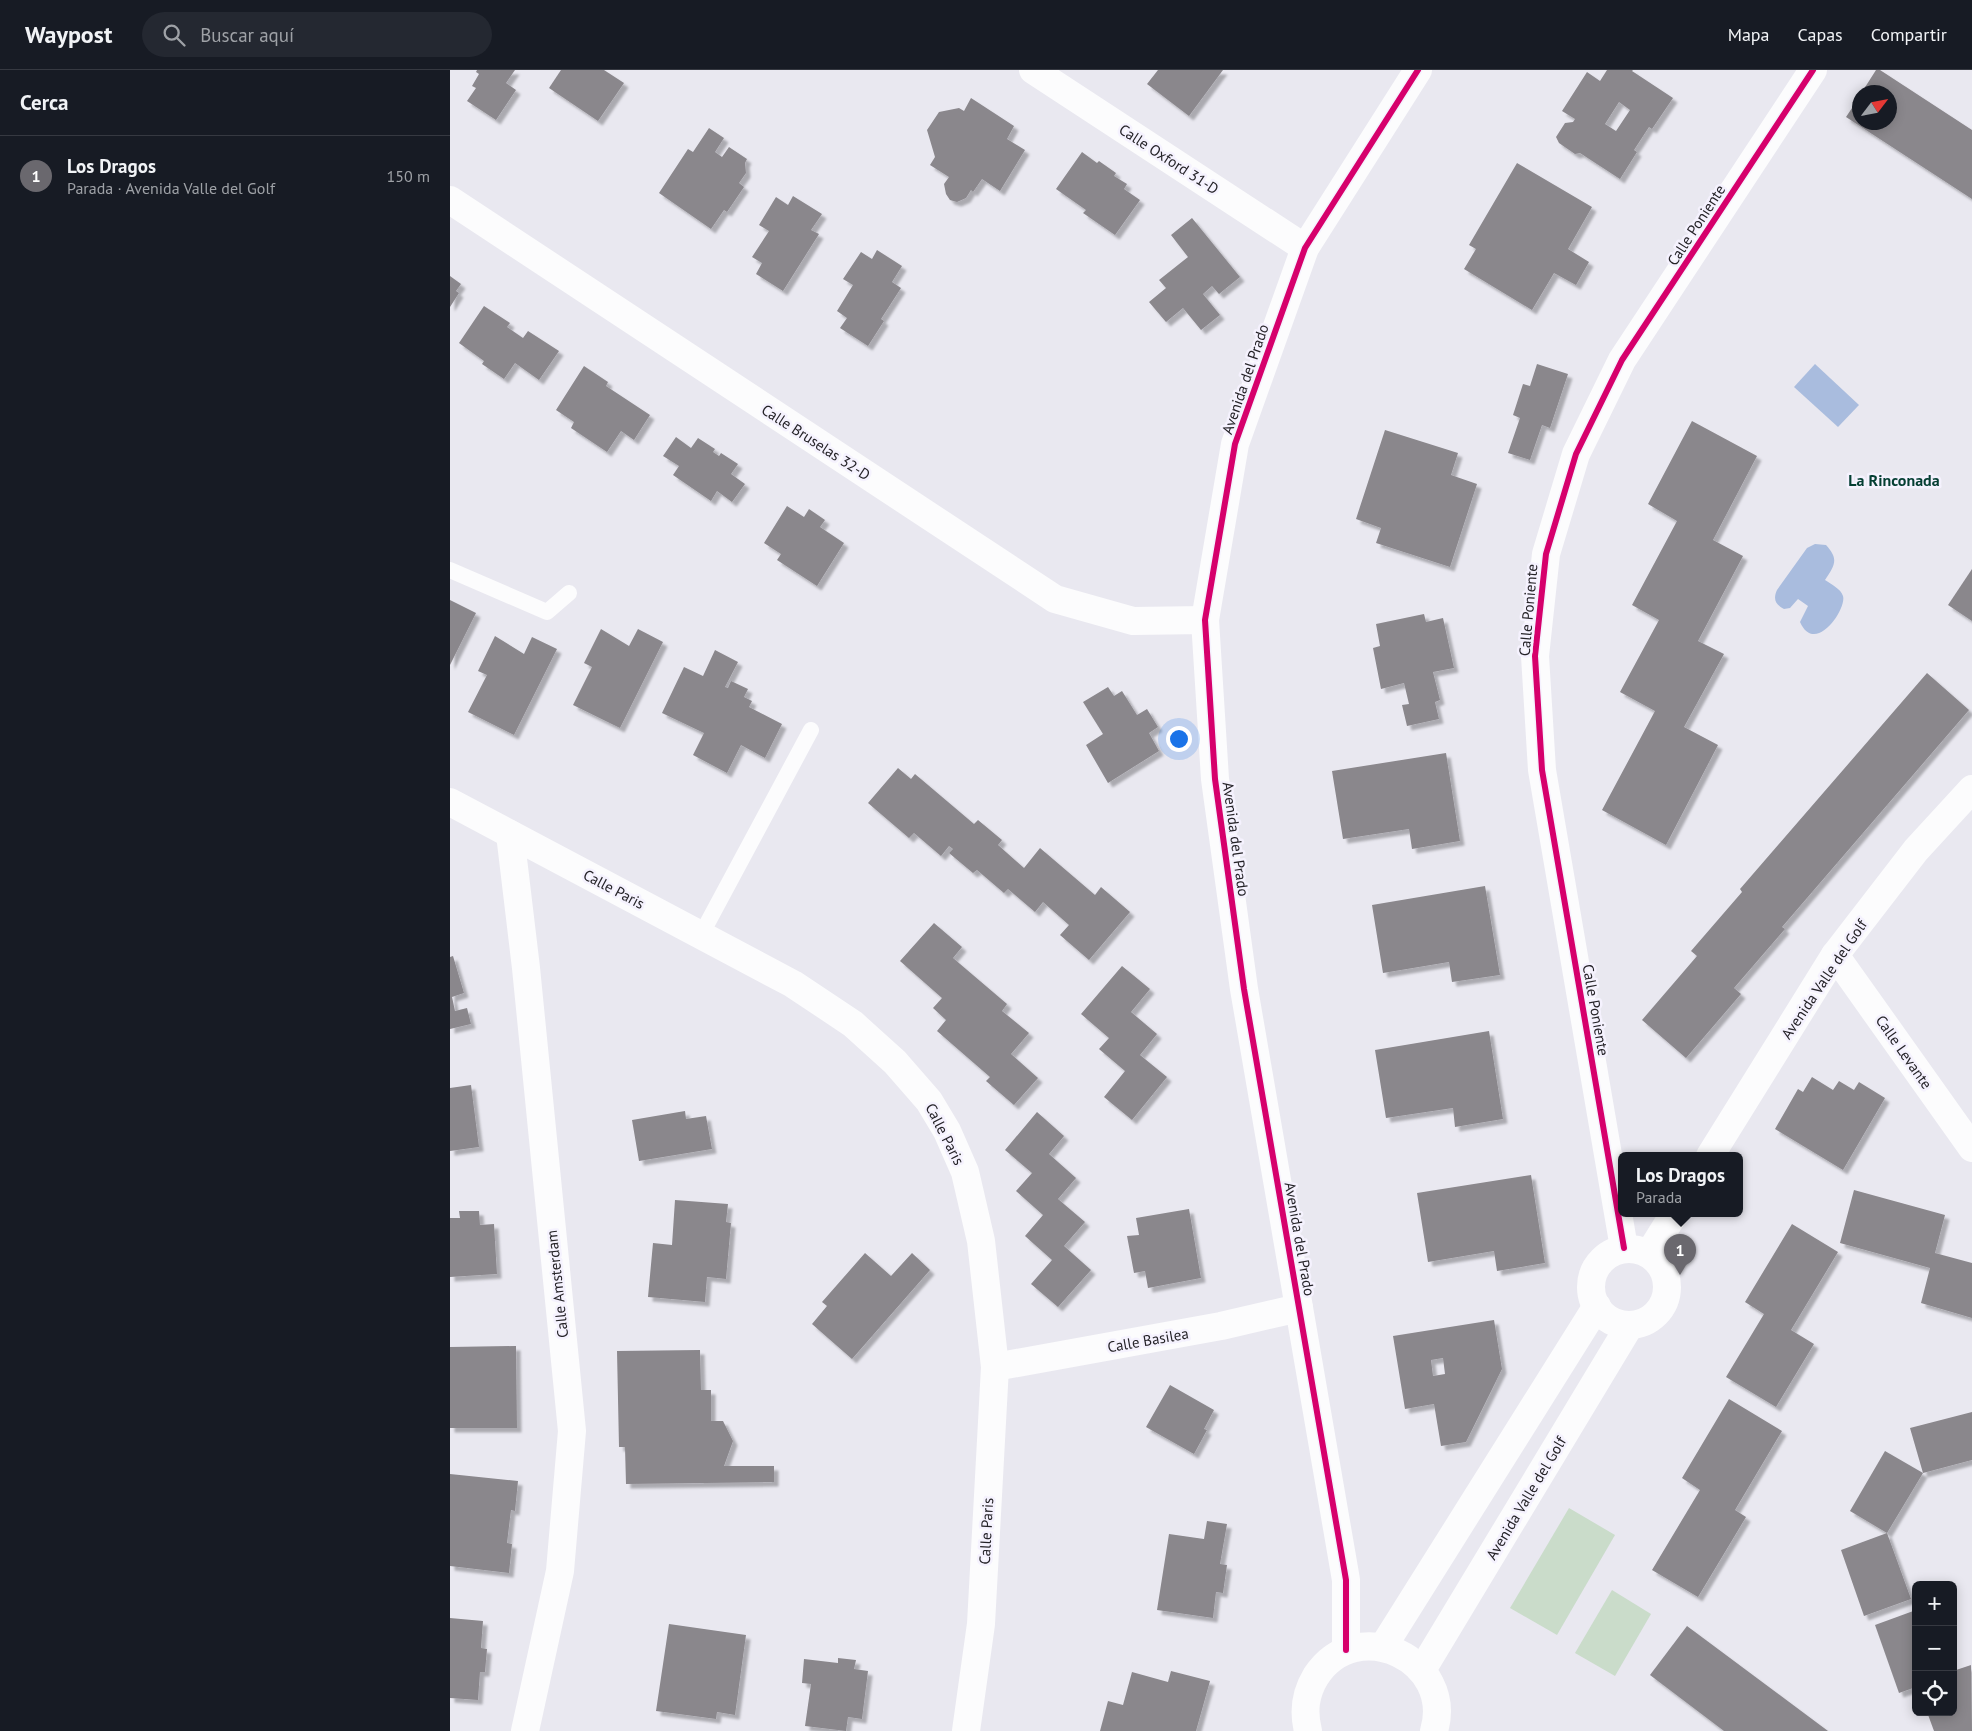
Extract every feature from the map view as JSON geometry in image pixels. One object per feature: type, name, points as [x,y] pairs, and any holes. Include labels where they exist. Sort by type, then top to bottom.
[{"type":"street","name":"Calle Oxford 31-D","points":[[1033,70],[1304,248]]},
{"type":"street","name":"Avenida del Prado","points":[[1346,1650],[1346,1580],[1244,989],[1214,778],[1205,620],[1235,444],[1304,248],[1418,70]]},
{"type":"street","name":"Calle Poniente","points":[[1618,1155],[1542,770],[1535,656],[1546,554],[1576,454],[1622,360],[1813,70]]},
{"type":"street","name":"Calle Bruselas 32-D","points":[[450,200],[1055,599],[1133,621],[1205,620]]},
{"type":"street","name":"Avenida Valle del Golf","points":[[1713,1152],[1836,956],[1916,850],[1972,789]]},
{"type":"street","name":"Calle Paris","points":[[450,802],[793,984],[853,1024],[895,1062],[929,1101],[947,1131],[964,1172],[981,1241],[995,1367],[981,1624],[966,1731]]},
{"type":"street","name":"Calle Amsterdam","points":[[510,834],[526,968],[572,1432],[560,1570],[525,1731]]},
{"type":"street","name":"Calle Levante","points":[[1836,956],[1972,1148]]},
{"type":"street","name":"Calle Poniente","points":[[1630,1217],[1637,1251]]},
{"type":"street","points":[[1637,1251],[1663,1268],[1668,1287],[1666,1296],[1663,1306],[1649,1320],[1630,1325],[1617,1323],[1605,1316],[1597,1306],[1592,1292],[1592,1277],[1599,1263],[1610,1254],[1637,1251],[1671,1217]]},
{"type":"street","points":[[1383,1647],[1597,1306]]},
{"type":"street","name":"Calle Basilea","points":[[995,1367],[1221,1326],[1299,1308]]},
{"type":"street","name":"Avenida Valle del Golf","points":[[1422,1670],[1630,1325]]},
{"type":"street","points":[[1308,1731],[1304,1715],[1308,1688],[1324,1665],[1346,1650],[1364,1646],[1383,1647],[1404,1655],[1422,1670],[1432,1687],[1441,1729]]},
{"type":"lane","points":[[450,570],[547,612],[569,593]]},
{"type":"lane","points":[[701,935],[811,730]]},
{"type":"green space","points":[[1569,1508],[1615,1535],[1557,1635],[1510,1608]]},
{"type":"green space","points":[[1612,1590],[1651,1614],[1615,1676],[1575,1653]]},
{"type":"water","points":[[1815,364],[1859,405],[1838,427],[1794,387]]},
{"type":"water","points":[[1815,544],[1826,545],[1833,554],[1833,566],[1825,580],[1840,591],[1843,596],[1843,602],[1829,627],[1814,634],[1806,631],[1800,622],[1808,606],[1798,599],[1790,608],[1784,609],[1777,603],[1775,596],[1777,590],[1807,548]]},
{"type":"building","points":[[477,70],[515,70],[506,83],[516,90],[496,120],[467,101],[476,88],[472,86],[479,74],[476,72]]},
{"type":"building","points":[[561,70],[604,70],[624,83],[598,121],[549,88]]},
{"type":"building","points":[[1158,70],[1223,70],[1189,116],[1147,84]]},
{"type":"building","points":[[1607,70],[1633,70],[1673,98],[1652,129],[1649,127],[1634,150],[1637,152],[1620,179],[1580,153],[1575,154],[1559,143],[1556,137],[1565,123],[1573,122],[1575,119],[1562,111],[1587,72],[1600,81]],"holes":[[[1619,102],[1630,110],[1616,131],[1605,124]]]},
{"type":"building","points":[[1876,70],[1880,70],[1972,130],[1972,199],[1866,130],[1897,130],[1897,85],[1866,85]]},
{"type":"building","points":[[971,98],[1014,126],[1007,139],[1025,150],[1000,191],[982,179],[973,192],[971,190],[966,198],[957,202],[950,200],[946,194],[944,184],[949,177],[930,165],[935,157],[927,130],[939,112],[959,108],[964,111]]},
{"type":"building","points":[[1852,108],[1852,121],[1846,117]]},
{"type":"building","points":[[709,128],[724,138],[715,152],[722,157],[729,147],[747,159],[745,163],[746,173],[739,183],[744,187],[727,212],[724,210],[711,229],[659,193],[688,149],[693,152]]},
{"type":"building","points":[[1082,152],[1116,173],[1114,176],[1127,184],[1124,189],[1140,200],[1115,235],[1083,213],[1086,210],[1056,189]]},
{"type":"building","points":[[1517,163],[1592,207],[1568,249],[1589,262],[1576,285],[1554,273],[1532,310],[1464,269],[1476,249],[1469,245]]},
{"type":"building","points":[[793,196],[822,214],[811,230],[819,234],[783,291],[756,274],[762,263],[752,257],[769,231],[759,225],[776,197],[788,205]]},
{"type":"building","points":[[1192,218],[1240,277],[1219,294],[1212,286],[1203,294],[1220,315],[1201,330],[1183,308],[1166,322],[1149,302],[1166,288],[1159,280],[1188,257],[1171,235]]},
{"type":"building","points":[[877,250],[902,266],[892,282],[901,288],[881,319],[884,321],[868,346],[840,328],[847,318],[837,311],[853,285],[843,279],[861,252],[872,259]]},
{"type":"building","points":[[450,276],[461,284],[456,291],[459,293],[450,307]]},
{"type":"building","points":[[484,306],[510,323],[507,327],[523,338],[528,331],[559,351],[539,380],[515,363],[504,379],[482,364],[484,361],[459,343]]},
{"type":"building","points":[[1537,364],[1568,374],[1550,428],[1542,425],[1530,460],[1508,453],[1520,418],[1513,415],[1523,384],[1530,386]]},
{"type":"building","points":[[584,366],[608,382],[606,386],[650,415],[634,440],[621,431],[607,452],[571,428],[574,422],[556,410]]},
{"type":"building","points":[[1692,421],[1757,456],[1713,540],[1743,556],[1698,641],[1724,654],[1684,727],[1718,745],[1666,845],[1602,810],[1655,711],[1620,692],[1659,620],[1632,605],[1677,521],[1648,504]]},
{"type":"building","points":[[1385,430],[1458,453],[1451,475],[1477,484],[1450,567],[1376,543],[1381,528],[1356,519]]},
{"type":"building","points":[[676,437],[691,448],[698,438],[715,449],[713,452],[719,456],[721,453],[738,464],[731,474],[745,484],[732,502],[717,491],[711,501],[673,475],[679,466],[663,456]]},
{"type":"building","points":[[787,506],[804,517],[809,509],[825,520],[820,527],[844,543],[817,586],[777,560],[781,554],[764,543]]},
{"type":"building","points":[[1972,569],[1972,621],[1948,605]]},
{"type":"building","points":[[450,600],[476,613],[450,665]]},
{"type":"building","points":[[1424,614],[1426,622],[1443,618],[1454,668],[1433,672],[1440,700],[1435,702],[1439,719],[1407,726],[1402,705],[1409,704],[1404,683],[1381,689],[1373,648],[1380,646],[1376,624]]},
{"type":"building","points":[[601,629],[629,646],[638,629],[663,642],[620,728],[573,705],[592,667],[584,663]]},
{"type":"building","points":[[495,636],[524,654],[532,637],[557,649],[514,735],[468,712],[487,675],[478,671]]},
{"type":"building","points":[[715,650],[738,662],[725,687],[728,688],[731,681],[748,689],[744,697],[752,701],[749,707],[782,724],[765,758],[741,745],[727,773],[693,755],[704,733],[662,713],[684,667],[703,676]]},
{"type":"building","points":[[1927,673],[1969,710],[1782,927],[1785,929],[1734,988],[1741,994],[1686,1058],[1642,1020],[1697,956],[1691,951],[1742,892],[1740,889]]},
{"type":"building","points":[[1108,687],[1114,696],[1122,691],[1137,715],[1147,709],[1158,727],[1149,733],[1159,751],[1108,783],[1086,745],[1103,734],[1083,702]]},
{"type":"building","points":[[1446,753],[1460,841],[1412,849],[1409,829],[1343,839],[1332,771]]},
{"type":"building","points":[[898,768],[911,779],[915,774],[974,824],[978,820],[1002,840],[998,845],[1024,868],[1040,848],[1095,895],[1101,887],[1130,912],[1089,960],[1060,935],[1069,925],[1043,902],[1035,912],[1008,889],[1004,893],[977,870],[973,873],[949,853],[953,849],[949,846],[941,856],[914,833],[909,838],[868,803]]},
{"type":"building","points":[[1485,886],[1500,975],[1452,982],[1449,962],[1383,973],[1372,905]]},
{"type":"building","points":[[934,923],[962,947],[953,958],[1007,1004],[1002,1011],[1029,1033],[1011,1054],[1038,1078],[1014,1105],[986,1081],[990,1077],[937,1031],[946,1020],[933,1008],[942,998],[900,961]]},
{"type":"building","points":[[453,956],[464,993],[452,997],[455,1011],[467,1008],[471,1024],[450,1029],[450,957]]},
{"type":"building","points":[[1122,966],[1150,989],[1131,1012],[1157,1034],[1140,1055],[1167,1077],[1132,1120],[1104,1097],[1125,1071],[1099,1049],[1109,1038],[1081,1014]]},
{"type":"building","points":[[1489,1031],[1503,1119],[1455,1127],[1453,1108],[1386,1118],[1375,1050]]},
{"type":"building","points":[[1812,1077],[1833,1090],[1839,1081],[1854,1090],[1859,1082],[1885,1098],[1843,1170],[1775,1129],[1798,1089],[1803,1092]]},
{"type":"building","points":[[471,1085],[479,1147],[450,1151],[450,1088]]},
{"type":"building","points":[[685,1111],[686,1119],[706,1116],[712,1149],[639,1161],[632,1120]]},
{"type":"building","points":[[1037,1112],[1064,1136],[1049,1154],[1076,1178],[1058,1199],[1085,1222],[1064,1246],[1091,1270],[1058,1307],[1031,1284],[1052,1260],[1025,1236],[1043,1215],[1016,1191],[1032,1173],[1005,1150]]},
{"type":"building","points":[[1531,1175],[1545,1263],[1497,1271],[1494,1251],[1428,1262],[1417,1193]]},
{"type":"building","points":[[1854,1190],[1945,1215],[1935,1253],[1972,1263],[1972,1318],[1921,1303],[1930,1268],[1840,1243]]},
{"type":"building","points":[[675,1200],[728,1204],[726,1222],[731,1223],[726,1279],[707,1277],[705,1302],[648,1297],[653,1243],[672,1245]]},
{"type":"building","points":[[1189,1209],[1201,1278],[1148,1288],[1145,1271],[1134,1273],[1127,1236],[1139,1235],[1136,1218]]},
{"type":"building","points":[[459,1211],[479,1211],[480,1225],[494,1224],[497,1274],[450,1277],[450,1218],[460,1218]]},
{"type":"building","points":[[1792,1224],[1838,1252],[1791,1330],[1814,1344],[1776,1407],[1726,1377],[1764,1314],[1745,1302]]},
{"type":"building","points":[[865,1253],[891,1276],[912,1253],[930,1270],[852,1359],[812,1324],[827,1306],[822,1302]]},
{"type":"building","points":[[1494,1320],[1502,1369],[1466,1442],[1441,1446],[1434,1404],[1405,1409],[1393,1336]],"holes":[[[1443,1358],[1445,1374],[1433,1376],[1431,1360]]]},
{"type":"building","points":[[516,1346],[517,1428],[450,1428],[450,1347]]},
{"type":"building","points":[[700,1350],[701,1390],[711,1390],[711,1421],[723,1421],[733,1441],[724,1466],[774,1466],[774,1482],[626,1484],[625,1447],[619,1447],[617,1351]]},
{"type":"building","points":[[1170,1385],[1214,1410],[1204,1429],[1207,1430],[1194,1454],[1146,1427]]},
{"type":"building","points":[[1729,1399],[1782,1431],[1735,1510],[1746,1517],[1698,1597],[1652,1570],[1700,1490],[1682,1478]]},
{"type":"building","points":[[1972,1412],[1972,1460],[1923,1473],[1910,1428]]},
{"type":"building","points":[[1885,1451],[1923,1473],[1887,1533],[1850,1511]]},
{"type":"building","points":[[450,1474],[518,1481],[515,1511],[511,1510],[507,1543],[512,1544],[509,1573],[450,1566]]},
{"type":"building","points":[[1207,1521],[1227,1524],[1220,1564],[1227,1565],[1223,1593],[1216,1592],[1213,1618],[1157,1610],[1169,1534],[1204,1539]]},
{"type":"building","points":[[1887,1533],[1911,1599],[1864,1616],[1841,1550]]},
{"type":"building","points":[[1912,1611],[1912,1688],[1899,1693],[1875,1625]]},
{"type":"building","points":[[450,1618],[483,1621],[481,1648],[487,1649],[485,1672],[480,1672],[478,1700],[450,1698]]},
{"type":"building","points":[[669,1624],[746,1635],[735,1715],[717,1712],[716,1719],[656,1711]]},
{"type":"building","points":[[1687,1626],[1828,1731],[1724,1731],[1650,1675]]},
{"type":"building","points":[[838,1658],[856,1660],[854,1669],[868,1671],[862,1719],[848,1717],[846,1731],[805,1726],[811,1684],[802,1683],[804,1659],[838,1663]]},
{"type":"building","points":[[1971,1665],[1972,1731],[1934,1731],[1928,1716],[1957,1716],[1957,1670]]},
{"type":"building","points":[[1171,1671],[1210,1681],[1196,1731],[1100,1731],[1108,1701],[1123,1705],[1132,1672],[1168,1682]]},
{"type":"cycle path","points":[[1346,1650],[1346,1580],[1244,989],[1215,779],[1205,620],[1235,444],[1305,248],[1418,70]]},
{"type":"cycle path","points":[[1618,1213],[1542,770],[1535,656],[1546,554],[1576,454],[1622,360],[1813,70]]},
{"type":"cycle path","points":[[1619,1217],[1624,1248]]},
{"type":"place","name":"Los Dragos","points":[[1680,1275]]},
{"type":"district","name":"La Rinconada","points":[[1894,480]]}]
